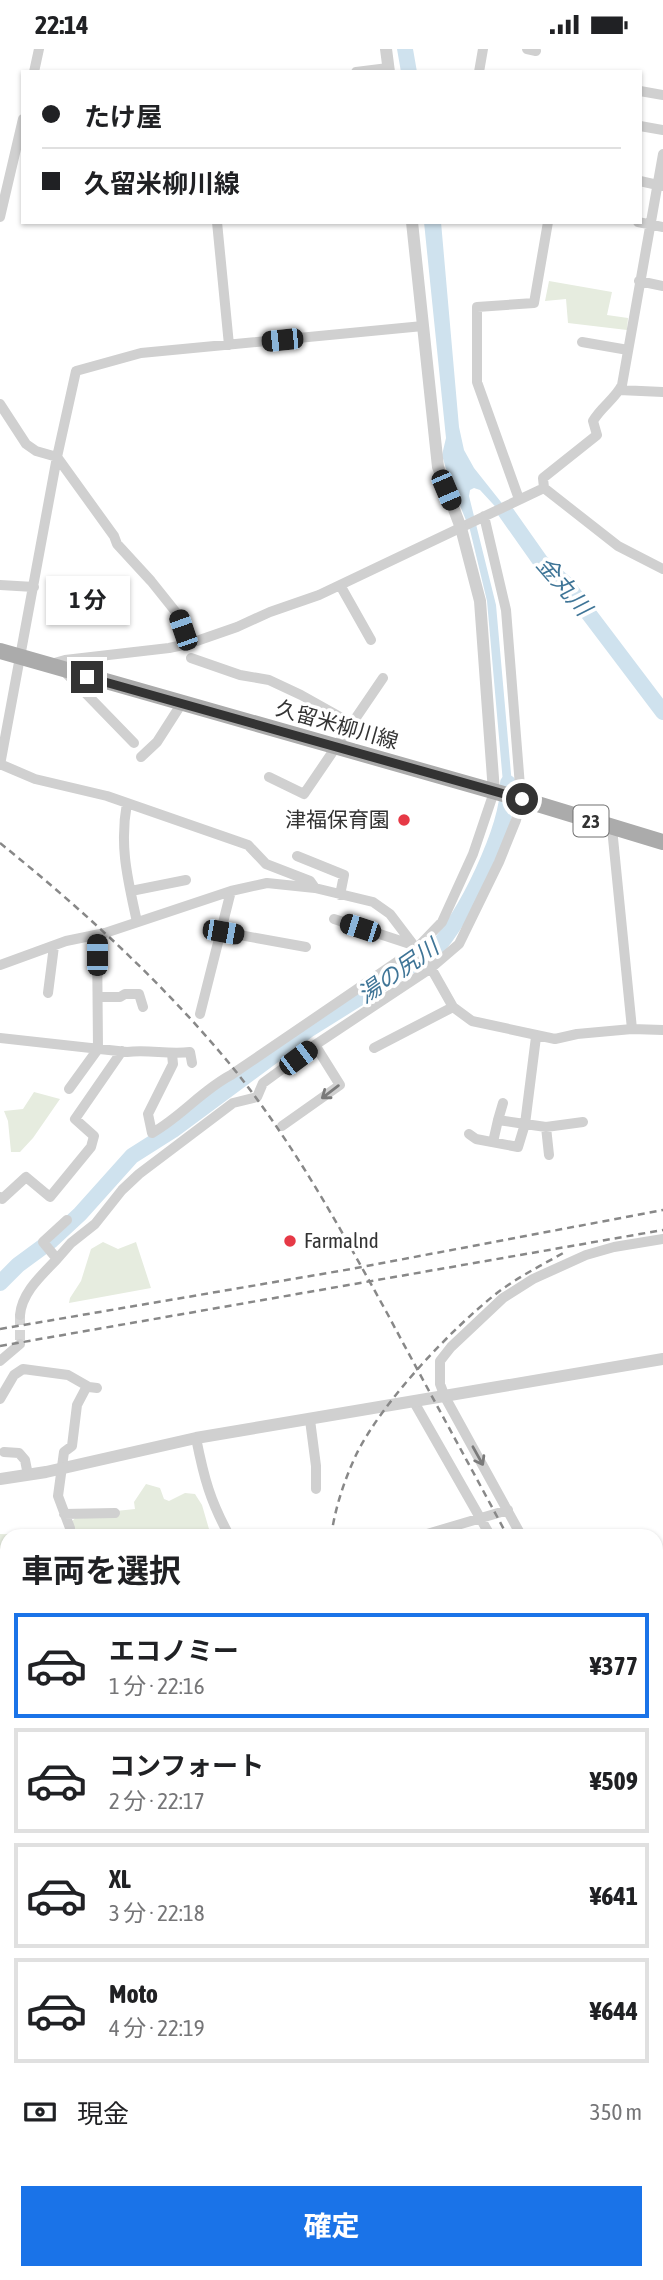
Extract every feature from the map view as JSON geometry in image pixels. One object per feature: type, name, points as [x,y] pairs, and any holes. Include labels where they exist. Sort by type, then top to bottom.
[{"type":"main road","name":"久留米柳川線","points":[[0,651],[663,842]]},
{"type":"street","points":[[34,70],[39,49]]},
{"type":"street","points":[[386,49],[389,70]]},
{"type":"street","points":[[479,70],[483,49]]},
{"type":"street","points":[[642,91],[663,95]]},
{"type":"street","points":[[0,217],[4,180],[21,125]]},
{"type":"street","points":[[642,126],[663,130]]},
{"type":"street","points":[[663,154],[660,185],[644,223],[639,281],[620,390],[593,421],[597,435],[543,478],[544,488],[618,546],[663,569]]},
{"type":"street","points":[[642,181],[660,185]]},
{"type":"street","points":[[644,223],[663,227]]},
{"type":"street","points":[[217,224],[229,345]]},
{"type":"street","points":[[412,224],[438,467],[464,526],[480,601],[510,796]]},
{"type":"street","points":[[519,499],[477,382],[477,307],[534,303],[548,224]]},
{"type":"street","points":[[639,281],[663,286]]},
{"type":"street","points":[[315,888],[310,881],[267,863],[248,845],[127,803],[35,779],[0,764],[57,457],[76,370],[141,353],[423,326]]},
{"type":"street","points":[[582,342],[628,350]]},
{"type":"street","points":[[620,390],[663,392]]},
{"type":"street","points":[[0,404],[26,444],[36,451],[57,457],[117,544],[179,617],[188,644]]},
{"type":"street","points":[[134,743],[55,668],[65,660],[188,644],[319,596],[544,488]]},
{"type":"street","points":[[20,1315],[21,1305],[35,1283],[71,1243],[95,1224],[122,1190],[139,1174],[233,1103],[257,1097],[263,1083],[431,968],[459,944],[499,862],[510,796],[506,610],[486,516]]},
{"type":"street","points":[[0,585],[34,587]]},
{"type":"street","points":[[340,585],[371,640]]},
{"type":"street","points":[[191,658],[240,675],[269,680],[351,723]]},
{"type":"street","points":[[269,777],[304,794],[383,678]]},
{"type":"street","points":[[141,757],[157,742],[182,703]]},
{"type":"street","points":[[172,1054],[173,1064],[148,1114],[152,1133],[170,1123],[216,1083],[414,947],[442,922],[485,824],[510,796]]},
{"type":"street","points":[[127,803],[122,829],[123,855],[137,922]]},
{"type":"street","points":[[612,828],[632,1029]]},
{"type":"street","points":[[297,856],[344,875],[340,895]]},
{"type":"street","points":[[131,891],[186,880]]},
{"type":"street","points":[[0,965],[231,891],[267,884],[315,888],[373,902],[390,913],[431,968],[453,1007],[472,1021],[555,1039],[577,1034],[632,1029],[663,1030]]},
{"type":"street","points":[[201,1014],[231,891]]},
{"type":"street","points":[[334,919],[414,947]]},
{"type":"street","points":[[223,932],[306,947]]},
{"type":"street","points":[[69,1089],[98,1049],[97,935]]},
{"type":"street","points":[[48,993],[54,946]]},
{"type":"street","points":[[97,997],[139,994],[144,1007]]},
{"type":"street","points":[[374,1048],[453,1007]]},
{"type":"street","points":[[469,1134],[476,1139],[518,1147],[525,1124],[536,1037]]},
{"type":"street","points":[[0,1038],[122,1051],[145,1049],[172,1054],[190,1052],[192,1063]]},
{"type":"street","points":[[282,1126],[340,1085],[315,1045]]},
{"type":"street","points":[[0,1197],[2,1199],[26,1177],[50,1197],[91,1147],[94,1136],[75,1119],[122,1051]]},
{"type":"street","points":[[493,1142],[503,1103]]},
{"type":"street","points":[[498,1119],[547,1127],[583,1122]]},
{"type":"street","points":[[547,1127],[550,1155]]},
{"type":"street","points":[[57,1259],[43,1241],[68,1220]]},
{"type":"street","points":[[518,1529],[445,1397],[440,1384],[440,1361],[451,1347],[503,1298],[533,1279],[586,1255],[614,1247],[663,1239]]},
{"type":"street","points":[[0,1361],[20,1344]]},
{"type":"street","points":[[0,1479],[197,1439],[663,1359]]},
{"type":"street","points":[[0,1399],[14,1375],[23,1369],[68,1375],[92,1387],[77,1405],[75,1436],[72,1446],[64,1452],[58,1496],[70,1528]]},
{"type":"street","points":[[414,1402],[486,1529]]},
{"type":"street","points":[[310,1420],[316,1489]]},
{"type":"street","points":[[197,1439],[203,1475],[213,1506],[226,1529]]},
{"type":"street","points":[[5,1452],[19,1453],[25,1460],[28,1475]]},
{"type":"street","points":[[444,1529],[508,1510]]},
{"type":"street","points":[[64,1514],[115,1513]]},
{"type":"shaded area","points":[[549,281],[612,292],[607,315],[628,318],[627,330],[568,323],[566,299],[545,301]]},
{"type":"shaded area","points":[[34,1092],[60,1099],[33,1138],[20,1152],[11,1152],[8,1121],[4,1111],[23,1109]]},
{"type":"shaded area","points":[[103,1242],[118,1249],[136,1242],[151,1288],[69,1303],[81,1281],[91,1249]]},
{"type":"shaded area","points":[[146,1484],[160,1488],[164,1499],[169,1501],[185,1493],[195,1494],[202,1505],[209,1529],[65,1529],[78,1515],[135,1509],[134,1502]]},
{"type":"water","points":[[397,49],[413,49],[417,70],[401,70]]},
{"type":"water","points":[[424,224],[441,224],[459,427],[464,450],[474,468],[520,526],[516,529],[480,490],[470,490],[469,496],[496,605],[512,785],[503,783],[487,601],[470,530],[442,455],[446,438]]},
{"type":"waterway","name":"金丸川","points":[[505,511],[541,562],[567,585],[663,712]]},
{"type":"waterway","name":"湯の尻川","points":[[0,1283],[80,1214],[132,1156],[173,1130],[308,1030],[434,951],[458,917],[483,872],[502,823],[508,783]]},
{"type":"tunnel","points":[[20,1315],[20,1344]]},
{"type":"railway","points":[[0,843],[91,920],[149,975],[203,1033],[252,1092],[333,1216],[504,1529]]},
{"type":"railway","points":[[0,1329],[351,1269],[663,1210]]},
{"type":"railway","points":[[0,1346],[663,1230]]},
{"type":"railway","points":[[333,1529],[340,1495],[356,1455],[400,1390],[479,1308],[513,1282],[565,1252]]},
{"type":"place","name":"津福保育園","points":[[404,820]]},
{"type":"place","name":"Farmalnd","points":[[290,1241]]},
{"type":"route","points":[[87,677],[522,799]]}]
